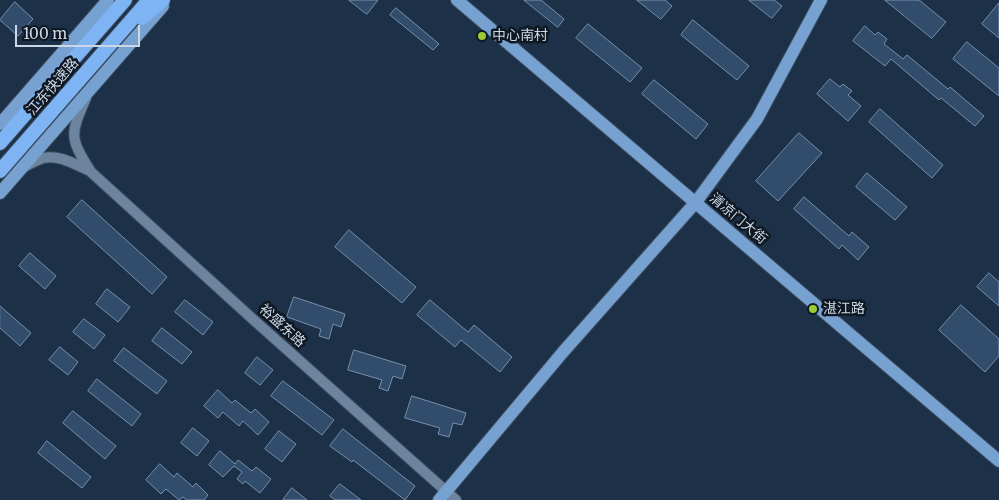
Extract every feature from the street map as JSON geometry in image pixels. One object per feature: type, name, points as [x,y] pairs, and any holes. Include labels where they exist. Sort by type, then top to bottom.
[{"type":"highway","points":[[92,38],[118,0]]},
{"type":"highway","name":"江东快速路","points":[[0,143],[125,0]]},
{"type":"highway","name":"江东快速路","points":[[0,171],[149,0]]},
{"type":"highway","points":[[106,50],[163,0]]},
{"type":"main road","points":[[0,124],[108,0]]},
{"type":"main road","points":[[0,193],[168,0]]},
{"type":"main road","name":"清凉门大街","points":[[457,0],[999,461]]},
{"type":"main road","points":[[447,497],[564,352],[696,202],[757,119],[821,0]]},
{"type":"street","name":"裕盛东路","points":[[90,90],[77,120],[73,136],[77,150],[91,172],[447,497]]},
{"type":"street","name":"裕盛东路","points":[[22,168],[43,158],[55,157],[91,172]]},
{"type":"building","points":[[349,0],[378,0],[367,14]]},
{"type":"building","points":[[524,0],[541,0],[564,19],[558,27]]},
{"type":"building","points":[[637,0],[665,0],[672,6],[661,19]]},
{"type":"building","points":[[749,0],[774,0],[782,6],[772,18]]},
{"type":"building","points":[[885,0],[919,0],[946,22],[932,38]]},
{"type":"building","points":[[15,2],[33,19],[18,36],[0,20]]},
{"type":"building","points":[[999,3],[999,38],[982,24]]},
{"type":"building","points":[[396,8],[439,44],[433,50],[390,15]]},
{"type":"building","points":[[693,20],[749,66],[737,80],[681,35]]},
{"type":"building","points":[[588,24],[642,68],[630,82],[576,38]]},
{"type":"building","points":[[865,26],[875,35],[878,32],[887,39],[884,44],[903,59],[907,55],[948,89],[950,87],[984,116],[975,126],[941,98],[939,100],[891,59],[885,66],[853,41]]},
{"type":"building","points":[[967,42],[999,68],[999,96],[953,59]]},
{"type":"building","points":[[830,79],[840,87],[843,84],[852,91],[848,95],[861,106],[848,121],[817,94]]},
{"type":"building","points":[[654,80],[708,124],[696,139],[642,94]]},
{"type":"building","points":[[880,109],[943,165],[932,178],[869,122]]},
{"type":"building","points":[[799,133],[822,153],[778,201],[756,181]]},
{"type":"building","points":[[867,173],[907,207],[895,220],[856,187]]},
{"type":"building","points":[[804,197],[849,236],[852,232],[869,247],[858,260],[842,245],[839,249],[794,209]]},
{"type":"building","points":[[82,200],[167,277],[152,294],[67,217]]},
{"type":"building","points":[[349,230],[416,287],[402,303],[335,247]]},
{"type":"building","points":[[30,253],[56,276],[45,289],[19,266]]},
{"type":"building","points":[[989,273],[999,282],[999,306],[977,287]]},
{"type":"building","points":[[107,289],[130,307],[118,322],[96,304]]},
{"type":"building","points":[[294,297],[345,314],[341,327],[333,324],[329,339],[319,336],[321,329],[287,317]]},
{"type":"building","points":[[185,300],[213,322],[203,335],[175,312]]},
{"type":"building","points":[[430,300],[468,332],[474,325],[512,357],[500,372],[461,340],[455,347],[417,315]]},
{"type":"building","points":[[961,305],[999,339],[999,356],[985,372],[939,330]]},
{"type":"building","points":[[0,306],[31,333],[20,346],[0,328]]},
{"type":"building","points":[[84,319],[105,335],[94,349],[73,332]]},
{"type":"building","points":[[162,328],[192,352],[182,364],[152,341]]},
{"type":"building","points":[[60,347],[78,362],[68,375],[49,360]]},
{"type":"building","points":[[124,348],[167,381],[157,394],[114,361]]},
{"type":"building","points":[[354,350],[406,366],[402,379],[393,376],[388,391],[379,388],[382,380],[348,370]]},
{"type":"building","points":[[257,357],[273,370],[260,385],[245,373]]},
{"type":"building","points":[[97,379],[141,414],[132,426],[88,391]]},
{"type":"building","points":[[283,381],[334,420],[322,435],[271,396]]},
{"type":"building","points":[[218,390],[232,403],[235,400],[251,413],[255,409],[269,422],[258,435],[243,421],[239,426],[223,412],[218,418],[204,406]]},
{"type":"building","points":[[412,396],[466,413],[462,425],[453,423],[449,437],[438,434],[440,428],[405,418]]},
{"type":"building","points":[[73,411],[116,446],[105,459],[63,423]]},
{"type":"building","points":[[193,428],[209,441],[197,456],[181,443]]},
{"type":"building","points":[[343,429],[415,486],[405,500],[353,460],[352,462],[330,446]]},
{"type":"building","points":[[279,431],[296,444],[282,462],[265,449]]},
{"type":"building","points":[[47,441],[91,477],[82,488],[38,453]]},
{"type":"building","points":[[220,451],[235,464],[238,460],[252,471],[256,467],[271,479],[260,493],[245,481],[243,484],[237,479],[242,472],[234,466],[223,477],[209,465]]},
{"type":"building","points":[[160,464],[174,477],[177,473],[193,487],[196,483],[208,495],[204,500],[187,500],[183,497],[179,500],[166,489],[161,494],[146,480]]},
{"type":"building","points":[[340,484],[361,500],[335,500],[330,496]]},
{"type":"building","points":[[292,488],[307,500],[283,500]]},
{"type":"place","name":"中心南村","points":[[482,36]]},
{"type":"place","name":"湛江路","points":[[813,309]]}]
